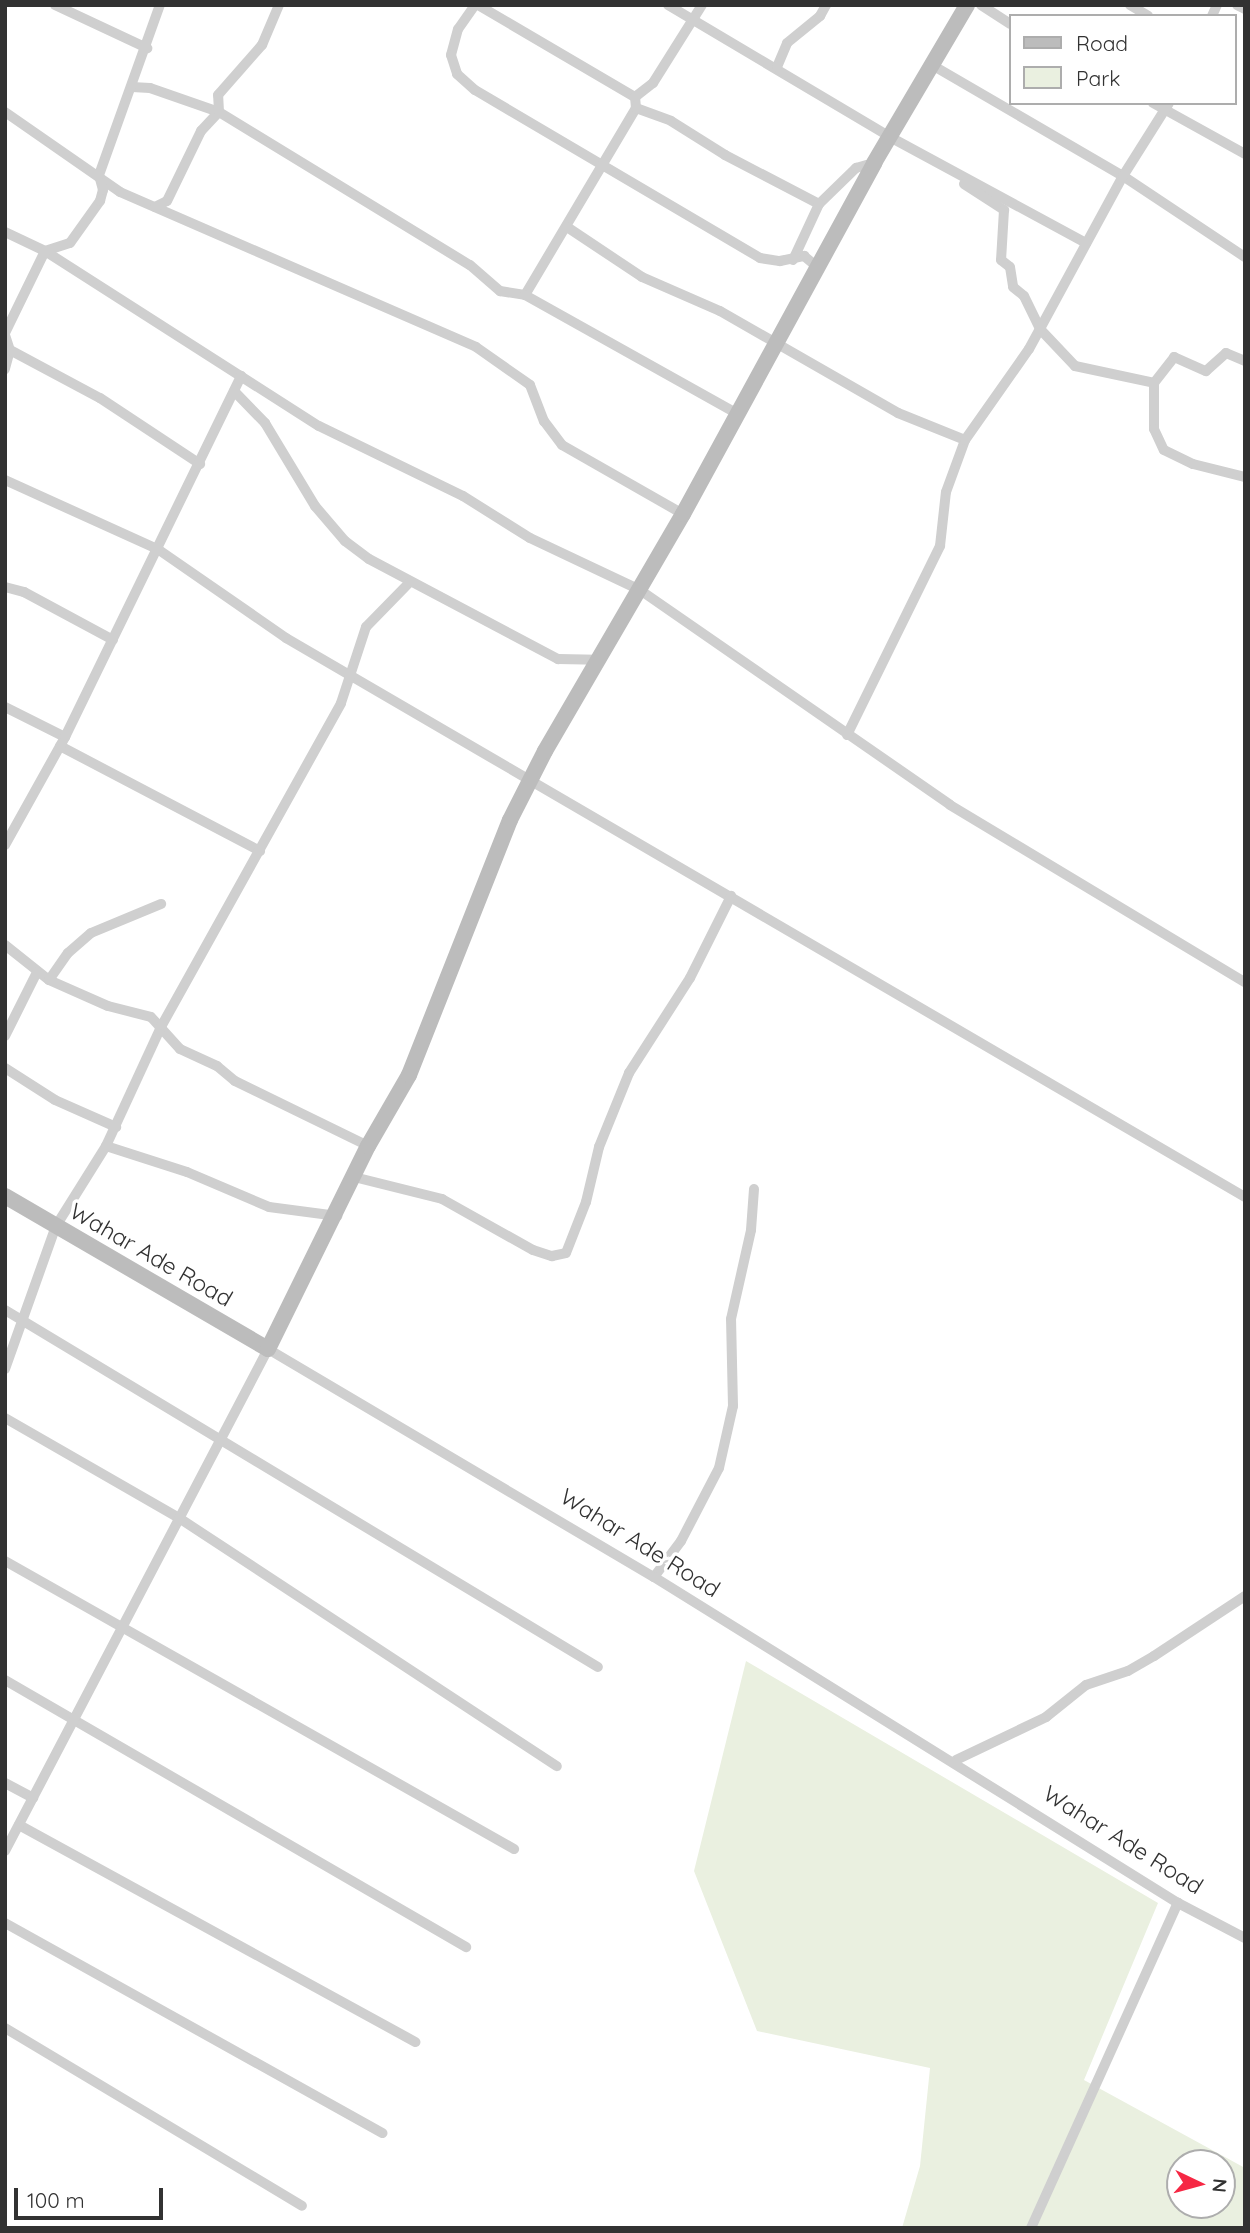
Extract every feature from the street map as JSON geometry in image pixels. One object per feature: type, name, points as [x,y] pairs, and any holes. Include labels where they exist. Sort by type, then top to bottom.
[{"type":"street","points":[[55,5],[147,48]]},
{"type":"street","points":[[5,369],[10,350],[5,334],[45,251],[70,243],[100,201],[103,190],[99,175],[147,48],[160,5]]},
{"type":"street","points":[[155,207],[167,201],[201,131],[219,112],[218,95],[262,45],[279,5]]},
{"type":"street","points":[[816,266],[804,256],[793,260],[760,258],[601,165],[457,75],[452,44],[477,5],[724,155],[819,204]]},
{"type":"street","points":[[668,5],[777,66],[890,137],[1086,243]]},
{"type":"street","points":[[526,295],[567,227],[635,102],[653,83],[702,5]]},
{"type":"street","points":[[777,66],[787,43],[820,16],[826,5]]},
{"type":"street","points":[[5,1852],[337,1216],[368,1146],[409,1075],[510,820],[529,783],[683,514],[816,266],[967,5]]},
{"type":"street","points":[[981,5],[1009,23]]},
{"type":"street","points":[[1237,5],[1245,9]]},
{"type":"street","points":[[932,65],[1123,176],[1245,257]]},
{"type":"street","points":[[132,87],[150,88],[219,112],[470,265],[500,291],[526,295],[736,413]]},
{"type":"street","points":[[846,735],[940,546],[946,492],[965,440],[1040,328],[1123,176],[1168,107],[1245,154]]},
{"type":"street","points":[[5,112],[120,192],[476,347],[530,385],[544,421],[562,445],[683,514]]},
{"type":"street","points":[[793,260],[819,204],[856,168],[874,163]]},
{"type":"street","points":[[948,168],[957,179],[1004,210],[1001,260],[1010,267],[1013,287],[1024,296],[1040,328],[1076,366],[1154,383]]},
{"type":"street","points":[[567,227],[642,277],[720,311],[898,413],[965,440]]},
{"type":"street","points":[[5,232],[45,251],[319,426],[463,496],[530,538],[640,590],[950,805],[1245,982]]},
{"type":"street","points":[[10,350],[100,398],[200,464]]},
{"type":"street","points":[[1245,361],[1226,353],[1206,371],[1174,357],[1154,383],[1154,429],[1164,450],[1193,464],[1245,477]]},
{"type":"street","points":[[5,845],[62,741],[159,550],[241,376]]},
{"type":"street","points":[[234,391],[265,423],[315,506],[345,541],[409,583],[558,659],[597,660]]},
{"type":"street","points":[[5,480],[159,550],[286,638],[529,783],[731,896],[1011,1065],[1245,1197]]},
{"type":"street","points":[[5,1369],[56,1226],[106,1146],[162,1025],[341,703],[366,627],[409,583]]},
{"type":"street","points":[[5,587],[24,592],[113,640]]},
{"type":"street","points":[[5,707],[260,851]]},
{"type":"street","points":[[354,1177],[442,1199],[533,1250],[552,1256],[566,1253],[586,1202],[599,1147],[629,1073],[690,978],[731,896]]},
{"type":"street","points":[[49,980],[80,940],[161,904]]},
{"type":"street","points":[[5,945],[49,980],[162,1025],[180,1049],[217,1066],[235,1082],[368,1146]]},
{"type":"street","points":[[5,1036],[37,972]]},
{"type":"street","points":[[5,1068],[55,1100],[116,1127]]},
{"type":"street","points":[[106,1146],[187,1172],[269,1207],[337,1216]]},
{"type":"street","points":[[654,1577],[696,1517],[722,1458],[733,1406],[731,1319],[751,1230],[754,1189]]},
{"type":"street","name":"Wahar Ade Road","points":[[5,1196],[654,1577],[759,1645],[956,1760],[1178,1902],[1245,1938]]},
{"type":"street","points":[[5,1310],[598,1667]]},
{"type":"street","points":[[5,1418],[179,1518],[557,1766]]},
{"type":"street","points":[[5,1561],[514,1849]]},
{"type":"street","points":[[956,1760],[1046,1717],[1086,1685],[1128,1671],[1245,1596]]},
{"type":"street","points":[[5,1680],[75,1718],[466,1947]]},
{"type":"street","points":[[5,1783],[33,1798]]},
{"type":"street","points":[[19,1825],[416,2042]]},
{"type":"street","points":[[1031,2228],[1178,1902]]},
{"type":"street","points":[[5,1923],[382,2133]]},
{"type":"street","points":[[5,2028],[302,2206]]},
{"type":"green space","points":[[746,1661],[1158,1903],[1084,2080],[1210,2149],[1166,2149],[1166,2219],[1236,2219],[1236,2163],[1245,2168],[1245,2228],[902,2228],[920,2166],[930,2068],[757,2031],[694,1871]]}]
